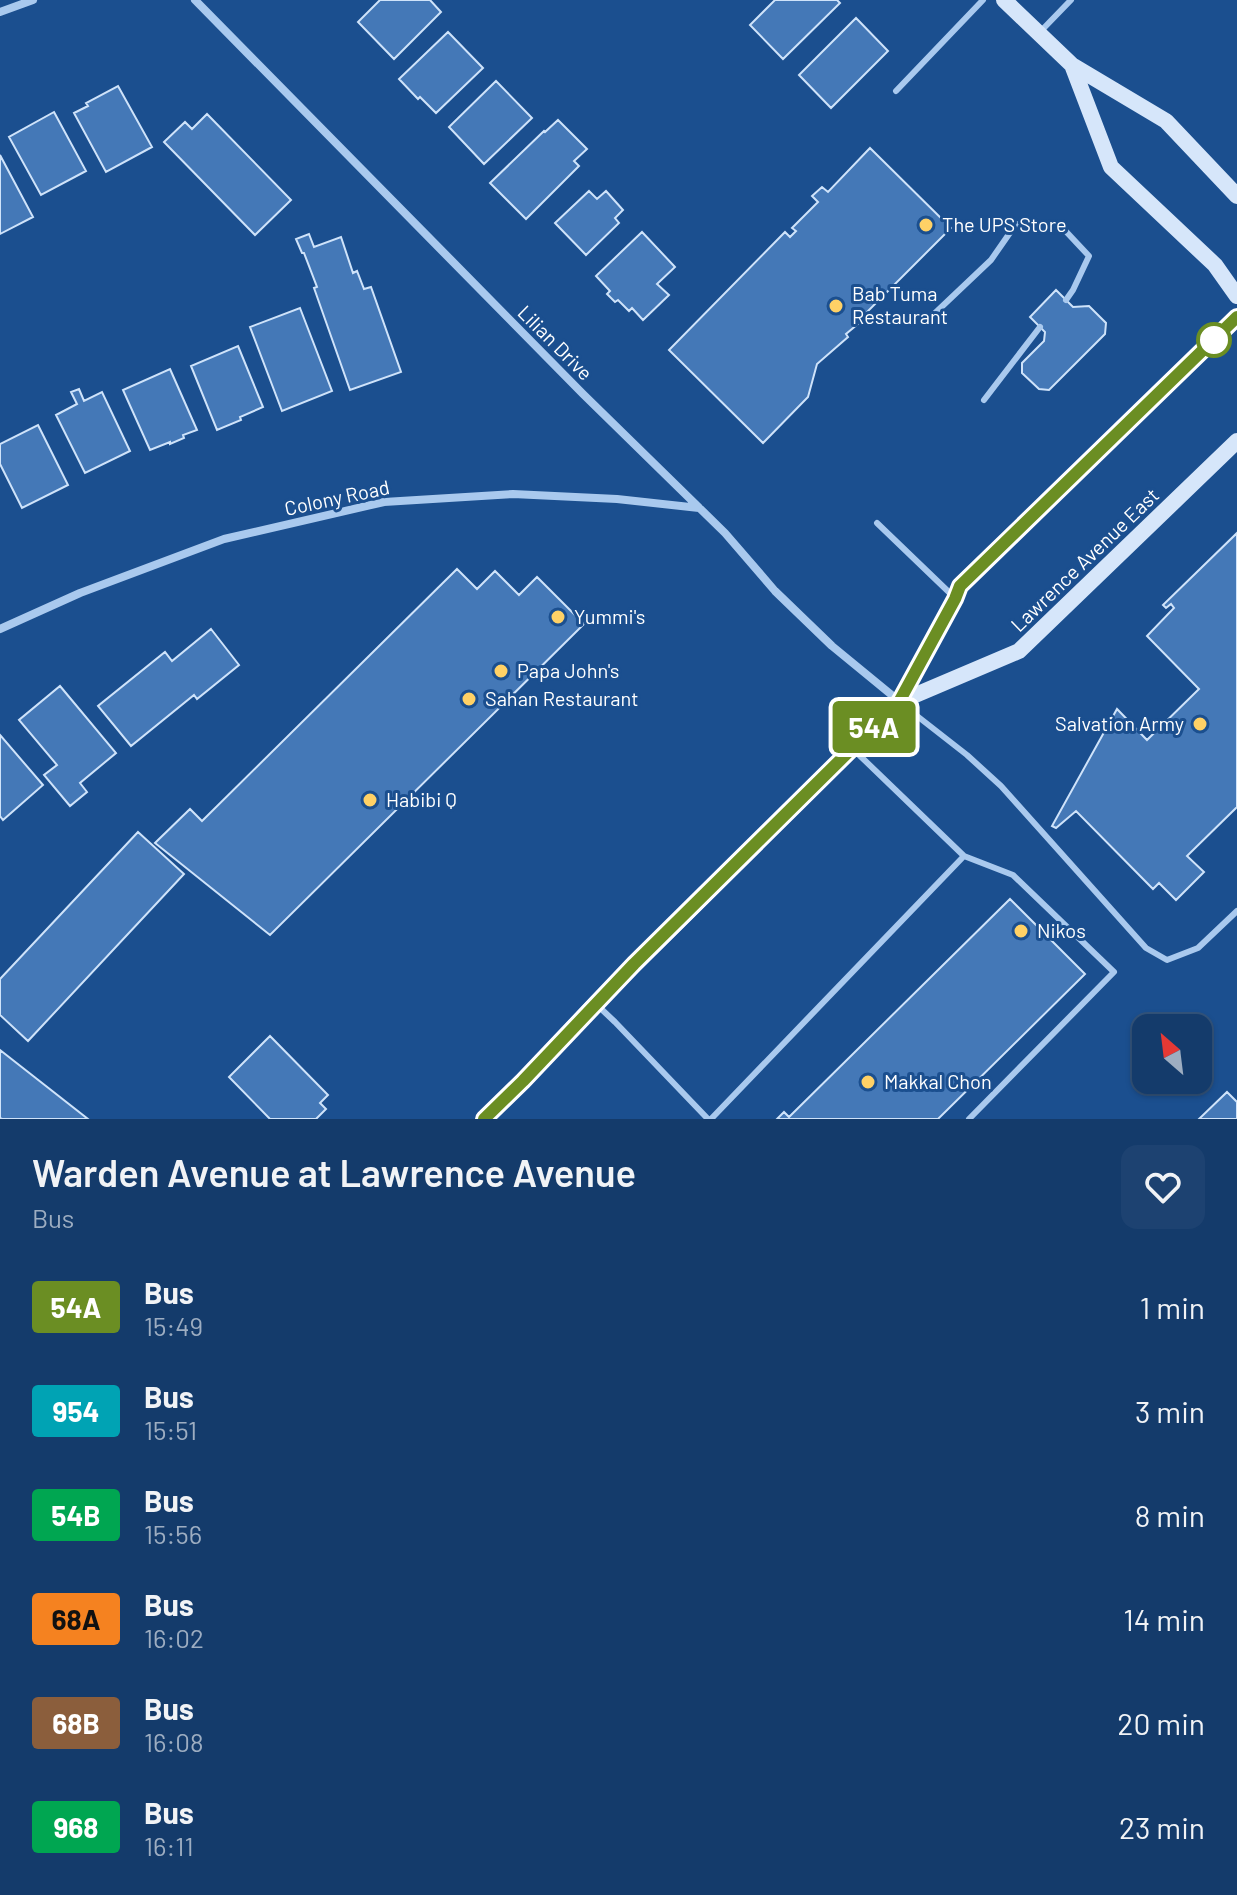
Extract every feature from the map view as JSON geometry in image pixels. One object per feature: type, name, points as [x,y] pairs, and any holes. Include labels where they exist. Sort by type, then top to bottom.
[{"type":"main road","points":[[1004,0],[1072,65],[1166,121],[1237,196]]},
{"type":"main road","points":[[1072,65],[1111,167],[1215,265],[1237,296]]},
{"type":"main road","name":"Lawrence Avenue East","points":[[484,1119],[595,1004],[899,702],[960,586],[1237,317]]},
{"type":"main road","name":"Lawrence Avenue East","points":[[899,702],[1019,651],[1237,441]]},
{"type":"street","points":[[0,12],[33,0]]},
{"type":"street","name":"Lilian Drive","points":[[195,0],[517,328],[725,533],[775,591],[820,635],[899,702]]},
{"type":"street","name":"Colony Road","points":[[0,629],[80,593],[224,539],[384,502],[513,494],[617,499],[699,508]]},
{"type":"lane","points":[[896,91],[983,0]]},
{"type":"lane","points":[[1039,33],[1071,0]]},
{"type":"lane","points":[[933,315],[991,260],[1016,224],[1059,224],[1089,256],[1066,300]]},
{"type":"lane","points":[[984,400],[1040,327]]},
{"type":"lane","points":[[877,523],[955,599]]},
{"type":"lane","points":[[899,702],[1001,786],[1146,948],[1167,960],[1198,948],[1237,911]]},
{"type":"lane","points":[[852,748],[964,856],[1013,875],[1114,972],[969,1119]]},
{"type":"lane","points":[[595,1004],[710,1119],[964,856]]},
{"type":"building","points":[[380,0],[430,0],[441,12],[394,59],[358,22]]},
{"type":"building","points":[[775,0],[837,0],[840,3],[783,59],[750,25]]},
{"type":"building","points":[[856,18],[888,51],[831,108],[799,75]]},
{"type":"building","points":[[448,32],[483,68],[436,113],[399,79]]},
{"type":"building","points":[[496,81],[532,118],[484,164],[449,127]]},
{"type":"building","points":[[118,86],[152,147],[106,172],[74,113]]},
{"type":"building","points":[[54,112],[86,171],[41,195],[9,137]]},
{"type":"building","points":[[207,114],[291,200],[255,235],[164,142],[185,122],[192,129]]},
{"type":"building","points":[[558,120],[587,149],[574,161],[579,166],[526,219],[490,183]]},
{"type":"building","points":[[870,148],[951,228],[846,334],[848,337],[817,364],[808,397],[763,443],[669,350],[785,232],[790,237],[796,231],[792,228],[818,202],[812,196],[822,187],[828,192]]},
{"type":"building","points":[[0,155],[33,217],[0,234]]},
{"type":"building","points":[[589,191],[597,199],[606,191],[623,210],[615,218],[619,223],[586,255],[555,223]]},
{"type":"building","points":[[642,232],[675,267],[657,284],[669,295],[643,320],[632,308],[629,311],[618,300],[615,302],[607,294],[610,291],[596,276]]},
{"type":"building","points":[[309,234],[314,247],[341,237],[353,273],[357,271],[364,289],[371,287],[401,372],[350,390],[314,288],[317,287],[296,239]]},
{"type":"building","points":[[1056,290],[1073,307],[1089,306],[1106,323],[1105,334],[1049,390],[1039,389],[1022,373],[1022,363],[1044,341],[1045,332],[1030,317]]},
{"type":"building","points":[[300,308],[332,391],[282,411],[250,327]]},
{"type":"building","points":[[238,346],[263,407],[217,430],[191,366]]},
{"type":"building","points":[[170,369],[197,430],[150,450],[123,390]]},
{"type":"building","points":[[79,389],[84,401],[102,392],[130,451],[85,473],[56,415],[77,404],[71,392]]},
{"type":"building","points":[[38,425],[68,485],[22,508],[0,464],[0,444]]},
{"type":"building","name":"Salvation Army","points":[[1237,533],[1237,807],[1187,856],[1204,872],[1176,900],[1159,883],[1153,889],[1076,811],[1056,828],[1052,826],[1117,709],[1147,740],[1199,689],[1147,636],[1174,608],[1171,604],[1166,608],[1163,605]]},
{"type":"building","points":[[457,569],[477,589],[495,571],[519,595],[537,577],[584,624],[270,935],[155,843],[190,809],[202,821]]},
{"type":"building","points":[[211,629],[239,665],[197,699],[194,695],[131,746],[98,706],[165,652],[172,661]]},
{"type":"building","points":[[60,686],[116,753],[80,783],[87,792],[70,806],[44,775],[57,765],[19,720]]},
{"type":"building","points":[[0,735],[43,785],[3,820],[0,816]]},
{"type":"building","points":[[138,832],[184,874],[28,1041],[0,1015],[0,979]]},
{"type":"building","points":[[1010,899],[1085,974],[938,1119],[777,1119],[784,1112],[789,1117]]},
{"type":"building","points":[[270,1036],[328,1095],[320,1103],[326,1109],[316,1119],[270,1119],[229,1077]]},
{"type":"building","points":[[0,1050],[88,1119],[0,1118]]},
{"type":"building","points":[[1227,1092],[1237,1102],[1237,1119],[1199,1119]]},
{"type":"bus line","name":"54A","points":[[484,1119],[634,964],[899,702],[960,586],[1237,317]]},
{"type":"place","name":"The UPS Store","points":[[926,225]]},
{"type":"place","name":"Bab Tuma Restaurant","points":[[836,306]]},
{"type":"place","name":"Yummi's","points":[[558,617]]},
{"type":"place","name":"Papa John's","points":[[501,671]]},
{"type":"place","name":"Sahan Restaurant","points":[[469,699]]},
{"type":"place","name":"Salvation Army","points":[[1200,724]]},
{"type":"place","name":"Habibi Q","points":[[370,800]]},
{"type":"place","name":"Nikos","points":[[1021,931]]},
{"type":"place","name":"Makkal Chon","points":[[868,1082]]}]
